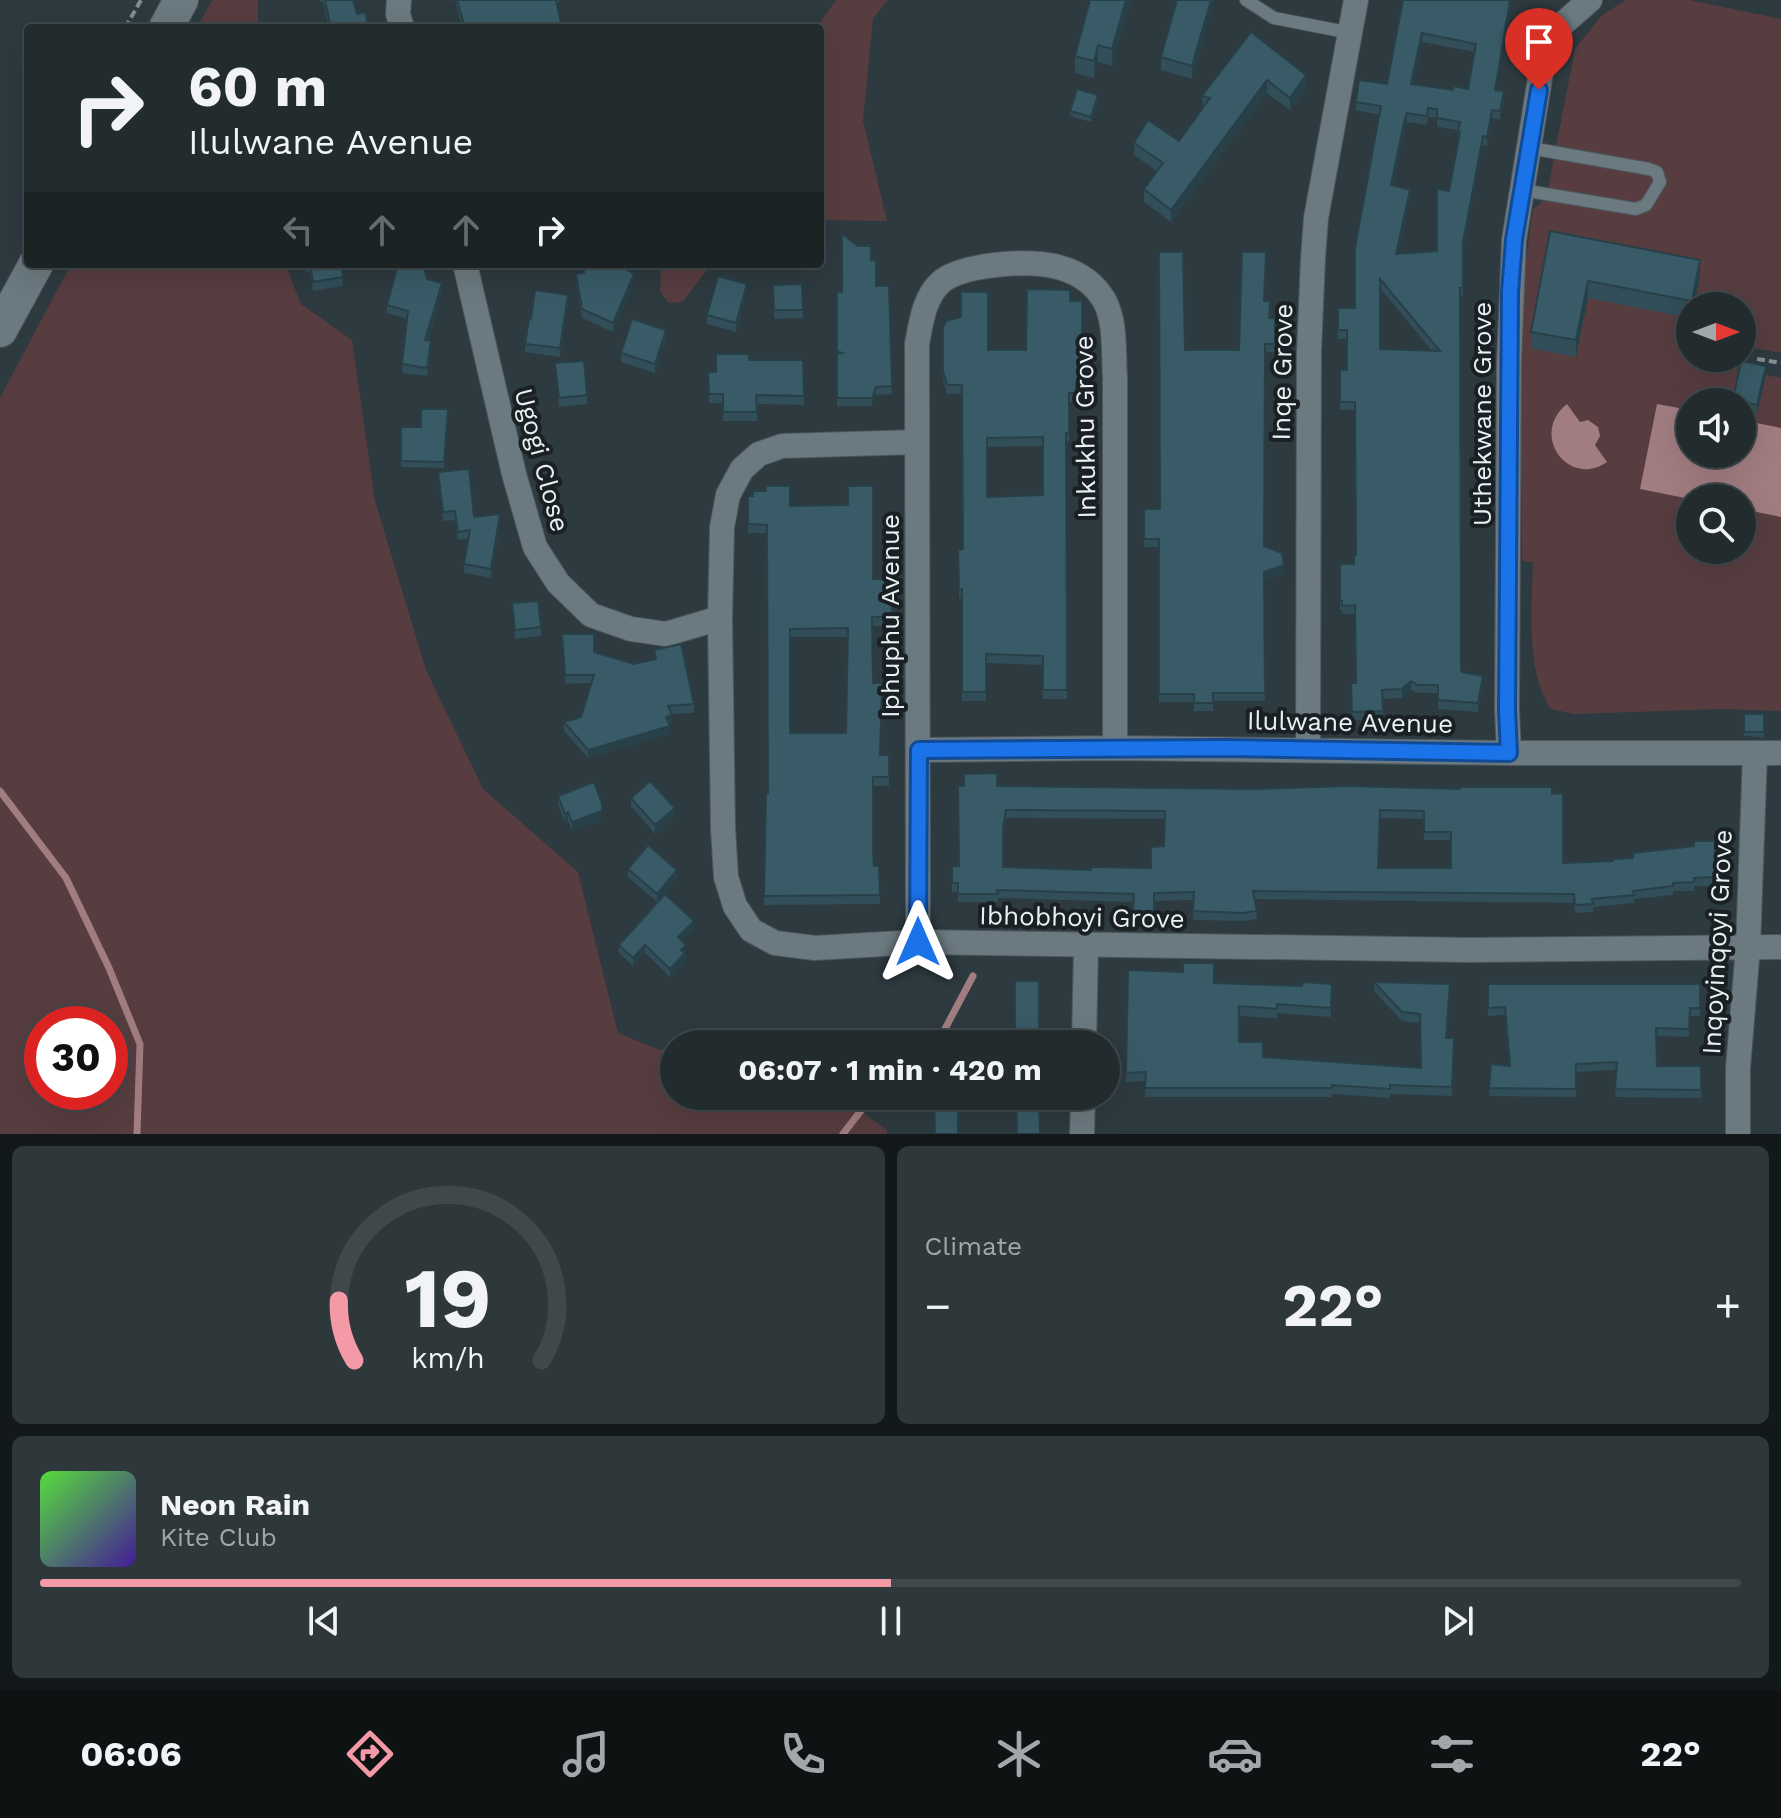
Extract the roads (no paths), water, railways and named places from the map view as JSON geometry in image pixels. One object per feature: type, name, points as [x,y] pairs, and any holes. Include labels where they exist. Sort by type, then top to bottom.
[{"type":"street","points":[[168,24],[181,0]]},
{"type":"street","points":[[399,0],[401,24]]},
{"type":"street","name":"Inqe Grove","points":[[1308,749],[1309,352],[1313,258],[1316,218],[1356,0]]},
{"type":"street","name":"Uthekwane Grove","points":[[1509,753],[1510,306],[1514,240],[1542,66],[1558,28],[1590,0]]},
{"type":"street","name":"Inkukhu Grove","points":[[931,292],[943,280],[965,269],[996,265],[1051,265],[1075,273],[1089,282],[1107,305],[1115,377],[1115,748]]},
{"type":"street","points":[[0,330],[34,268]]},
{"type":"street","name":"Ugogi Close","points":[[466,268],[514,474],[535,547],[558,583],[591,615],[631,629],[666,634],[720,618]]},
{"type":"street","name":"Iphuphu Avenue","points":[[918,942],[917,344],[931,292]]},
{"type":"street","name":"Ibhobhoyi Grove","points":[[917,442],[782,446],[759,454],[742,469],[728,495],[722,527],[720,618],[723,829],[726,877],[735,906],[751,930],[785,945],[815,948],[918,942],[1470,950],[1781,947]]},
{"type":"street","name":"Ilulwane Avenue","points":[[919,750],[1115,748],[1781,753]]},
{"type":"street","name":"Inqoyinqoyi Grove","points":[[1738,1134],[1738,1068],[1748,947],[1755,753]]},
{"type":"street","points":[[1084,1030],[1086,946]]},
{"type":"street","points":[[1082,1134],[1083,1110]]},
{"type":"lane","points":[[1246,0],[1274,18],[1351,33]]},
{"type":"lane","points":[[1522,190],[1636,209],[1646,205],[1660,182],[1657,172],[1649,169],[1530,148]]},
{"type":"waterway","points":[[0,791],[66,878],[109,968],[140,1044],[137,1134]]},
{"type":"waterway","points":[[944,1030],[973,976]]},
{"type":"waterway","points":[[843,1134],[861,1110]]}]
